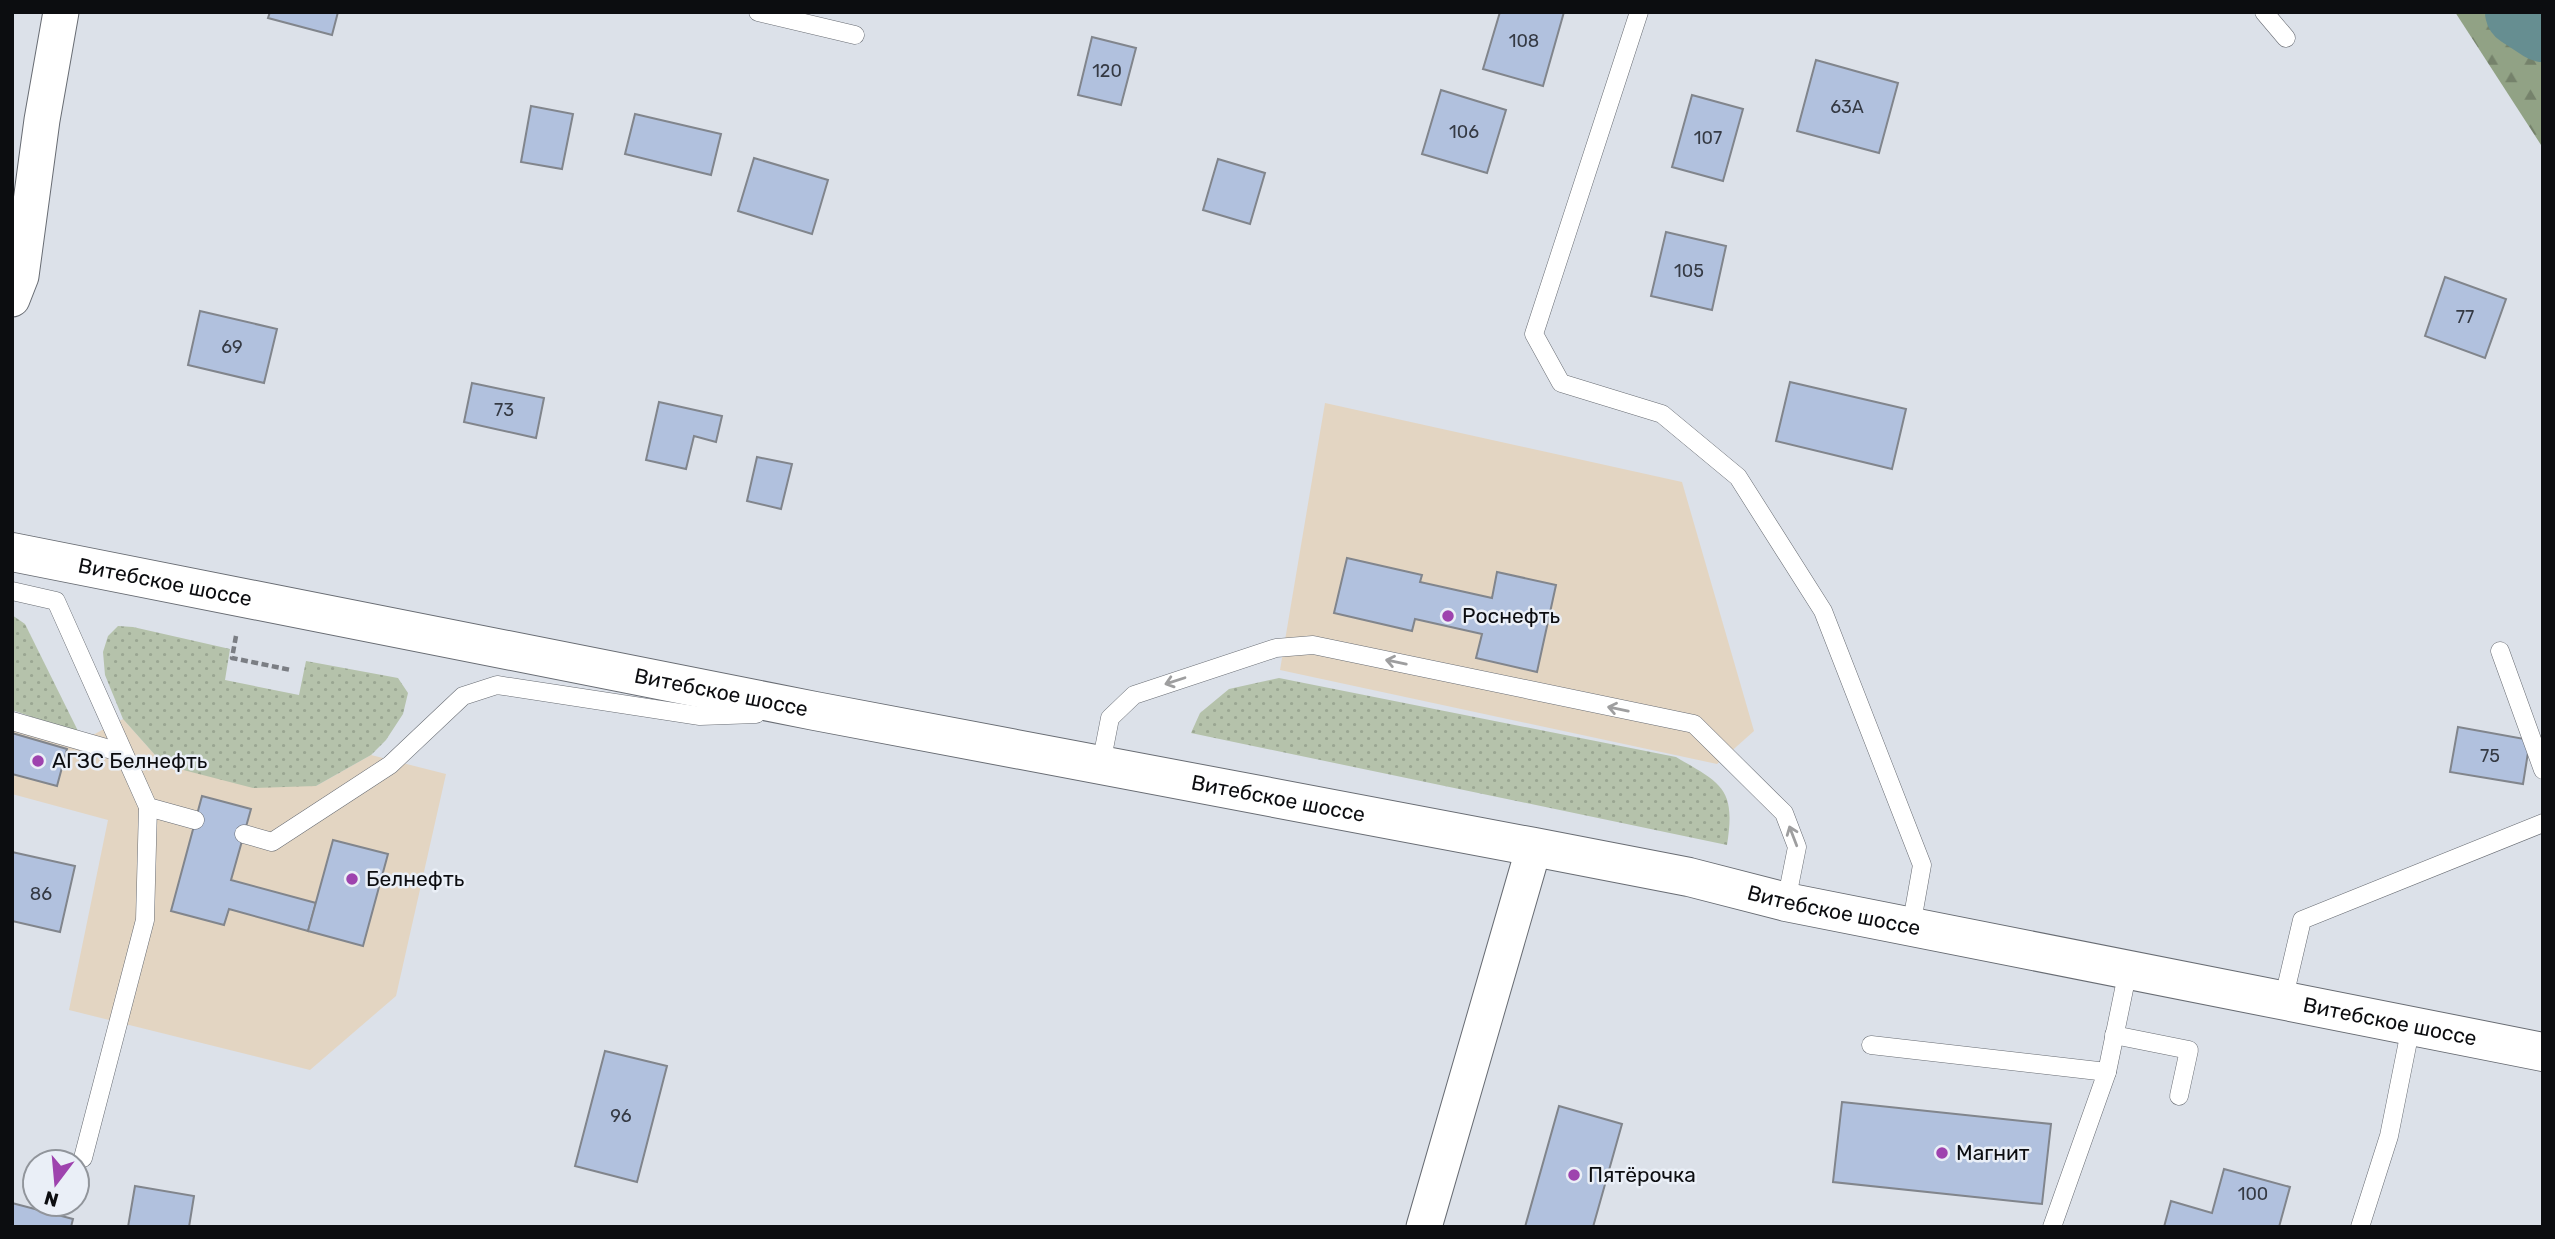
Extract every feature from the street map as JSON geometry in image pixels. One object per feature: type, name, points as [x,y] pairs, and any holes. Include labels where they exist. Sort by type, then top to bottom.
[{"type":"main road","name":"Витебское шоссе","points":[[12,552],[815,712],[1534,846],[1689,877],[1786,902],[2543,1052]]},
{"type":"street","points":[[12,299],[21,276],[42,120],[61,12]]},
{"type":"street","points":[[1424,1227],[1534,846]]},
{"type":"lane","points":[[758,12],[855,35]]},
{"type":"lane","points":[[1639,12],[1534,334],[1561,383],[1662,414],[1738,477],[1824,611],[1922,865],[1911,926]]},
{"type":"lane","points":[[2264,12],[2286,38]]},
{"type":"lane","points":[[12,591],[56,601],[148,807],[145,920],[86,1148]]},
{"type":"lane","points":[[1101,764],[1110,718],[1134,695],[1276,648],[1313,645],[1693,724],[1784,813],[1797,848],[1786,902]]},
{"type":"lane","points":[[2500,651],[2543,770]]},
{"type":"lane","points":[[244,834],[272,842],[390,765],[463,696],[497,685],[700,716],[815,712]]},
{"type":"lane","points":[[12,721],[123,753]]},
{"type":"lane","points":[[148,807],[195,820]]},
{"type":"lane","points":[[2283,1002],[2302,920],[2543,823]]},
{"type":"lane","points":[[2052,1227],[2107,1072],[2128,970]]},
{"type":"lane","points":[[2360,1227],[2389,1136],[2411,1026]]},
{"type":"lane","points":[[2114,1035],[2189,1050],[2179,1096]]},
{"type":"lane","points":[[1871,1045],[2107,1072]]},
{"type":"shaded area","points":[[1325,403],[1682,482],[1754,731],[1717,764],[1280,670]]},
{"type":"shaded area","points":[[12,714],[89,737],[123,719],[164,765],[316,786],[371,755],[446,774],[396,996],[310,1070],[69,1010],[108,820],[12,794]]},
{"type":"green space","points":[[2455,12],[2543,12],[2543,148]]},
{"type":"green space","points":[[12,615],[25,624],[79,733],[12,710]]},
{"type":"green space","points":[[118,626],[230,649],[225,680],[299,695],[306,661],[398,678],[408,693],[403,714],[386,740],[371,755],[316,786],[253,788],[164,765],[123,719],[105,675],[103,652],[108,636]]},
{"type":"green space","points":[[1279,678],[1676,757],[1705,774],[1722,790],[1729,811],[1727,845],[1191,733],[1200,713],[1229,689]]},
{"type":"building","points":[[270,12],[338,12],[332,35],[268,18]]},
{"type":"building","points":[[1500,12],[1564,12],[1543,86],[1483,69]]},
{"type":"building","points":[[1092,37],[1136,48],[1121,105],[1078,95]]},
{"type":"building","points":[[1816,60],[1898,83],[1879,153],[1797,131]]},
{"type":"building","points":[[1441,90],[1506,110],[1487,173],[1422,154]]},
{"type":"building","points":[[1692,95],[1743,109],[1723,181],[1672,167]]},
{"type":"building","points":[[531,106],[573,114],[562,169],[521,162]]},
{"type":"building","points":[[635,114],[721,134],[711,175],[625,154]]},
{"type":"building","points":[[754,158],[828,180],[812,234],[738,211]]},
{"type":"building","points":[[1218,159],[1265,173],[1250,224],[1203,210]]},
{"type":"building","points":[[1666,232],[1726,246],[1712,310],[1651,296]]},
{"type":"building","points":[[2445,277],[2506,299],[2485,358],[2425,336]]},
{"type":"building","points":[[200,311],[277,329],[264,383],[188,365]]},
{"type":"building","points":[[1790,382],[1906,409],[1892,469],[1776,441]]},
{"type":"building","points":[[472,383],[544,398],[536,438],[464,422]]},
{"type":"building","points":[[659,402],[722,416],[716,442],[694,436],[686,469],[646,460]]},
{"type":"building","points":[[757,457],[792,464],[781,509],[747,501]]},
{"type":"building","name":"Роснефть","points":[[1347,558],[1422,575],[1420,582],[1492,598],[1497,572],[1556,585],[1537,672],[1476,658],[1482,634],[1415,619],[1412,631],[1334,613]]},
{"type":"building","points":[[2458,727],[2530,740],[2523,784],[2450,772]]},
{"type":"building","name":"АГЗС Белнефть","points":[[12,733],[67,749],[57,786],[12,774]]},
{"type":"building","points":[[202,796],[251,809],[231,880],[316,903],[308,931],[229,909],[224,925],[171,911]]},
{"type":"building","name":"Белнефть","points":[[333,840],[388,854],[363,946],[308,931]]},
{"type":"building","points":[[12,852],[75,866],[60,932],[12,921]]},
{"type":"building","points":[[605,1051],[667,1066],[637,1182],[575,1166]]},
{"type":"building","name":"Магнит","points":[[1842,1102],[2051,1124],[2042,1204],[1833,1182]]},
{"type":"building","name":"Пятёрочка","points":[[1559,1106],[1622,1124],[1593,1227],[1525,1227]]},
{"type":"building","points":[[2224,1169],[2290,1187],[2279,1227],[2164,1227],[2171,1201],[2212,1213]]},
{"type":"building","points":[[135,1186],[194,1196],[189,1227],[128,1227]]},
{"type":"building","points":[[12,1203],[21,1205],[21,1218],[73,1219],[71,1227],[12,1227]]},
{"type":"waterway","points":[[2520,12],[2543,27]]},
{"type":"place","name":"Роснефть","points":[[1448,616]]},
{"type":"place","name":"АГЗС Белнефть","points":[[38,761]]},
{"type":"place","name":"Белнефть","points":[[352,879]]},
{"type":"place","name":"Магнит","points":[[1942,1153]]},
{"type":"place","name":"Пятёрочка","points":[[1574,1175]]}]
